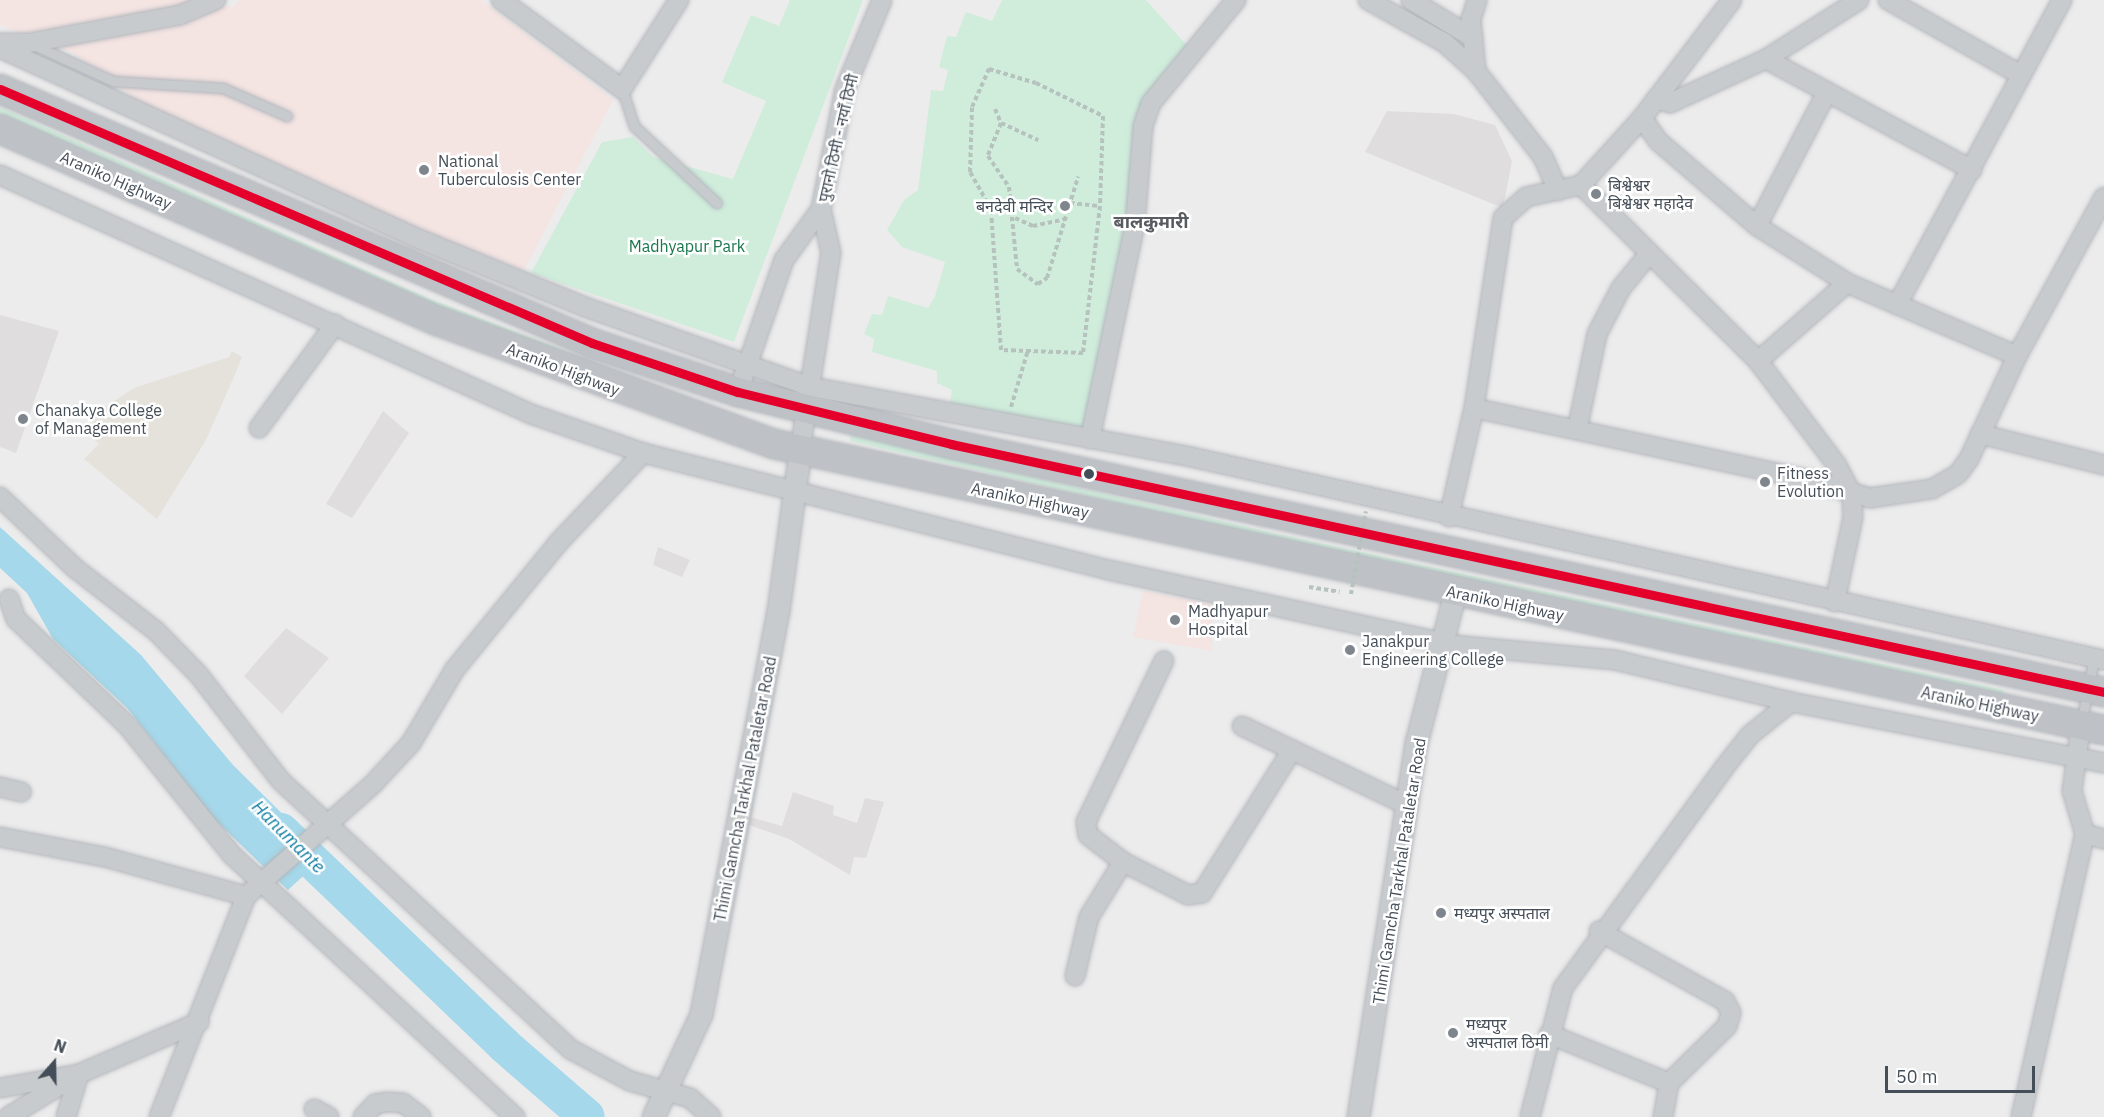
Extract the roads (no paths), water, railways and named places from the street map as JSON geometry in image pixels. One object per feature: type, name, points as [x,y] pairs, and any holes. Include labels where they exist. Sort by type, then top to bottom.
[{"type":"highway","points":[[0,89],[592,343],[738,392],[810,399],[2096,690]]},
{"type":"highway","name":"Araniko Highway","points":[[0,129],[438,321],[602,385],[800,450],[2092,728]]},
{"type":"street","points":[[0,46],[29,43],[180,15],[216,0]]},
{"type":"street","points":[[501,0],[622,89],[679,0]]},
{"type":"street","name":"पुरानो ठिमी - नयाँ ठिमी","points":[[800,450],[810,399],[831,252],[821,209],[845,89],[882,0]]},
{"type":"street","points":[[1090,440],[1135,224],[1143,126],[1151,103],[1236,0]]},
{"type":"street","points":[[1368,0],[1445,44],[1476,72],[1543,157],[1558,190]]},
{"type":"street","points":[[1411,0],[1473,38]]},
{"type":"street","points":[[1476,72],[1473,38],[1477,0]]},
{"type":"street","points":[[1449,517],[1474,408],[1503,218],[1526,197],[1581,184],[1642,118],[1732,0]]},
{"type":"street","points":[[1656,99],[1670,103],[1766,59],[1859,0]]},
{"type":"street","points":[[1888,0],[2021,75]]},
{"type":"street","points":[[1897,305],[2062,0]]},
{"type":"street","points":[[0,46],[412,236],[585,308],[750,366],[810,399],[1006,423],[1191,457],[1449,517],[2099,659]]},
{"type":"street","points":[[1766,59],[1972,170]]},
{"type":"street","points":[[1757,226],[1827,92]]},
{"type":"street","points":[[1642,118],[1658,141],[1757,226],[1847,284],[2017,356]]},
{"type":"street","points":[[0,175],[531,414],[643,453],[1109,570],[1446,644],[1615,660],[1791,702],[2104,763]]},
{"type":"street","points":[[1581,184],[1758,361],[1816,432],[1852,494],[1853,517],[1834,602]]},
{"type":"street","points":[[1474,408],[1852,494],[1886,498],[1944,484],[1958,474],[2017,356],[2104,197]]},
{"type":"street","name":"पुरानो ठिमी - नयाँ ठिमी","points":[[738,392],[750,366],[784,260],[821,209]]},
{"type":"street","points":[[1577,430],[1597,334],[1622,288],[1649,254]]},
{"type":"street","points":[[1758,361],[1847,284]]},
{"type":"street","points":[[259,428],[335,324]]},
{"type":"street","points":[[1980,434],[2104,465]]},
{"type":"street","name":"Thimi Gamcha Tarkhal Pataletar Road","points":[[658,1104],[701,1014],[778,610],[800,450]]},
{"type":"street","points":[[159,1117],[199,1022],[246,896],[319,831],[411,743],[454,669],[558,543],[643,453]]},
{"type":"street","points":[[0,497],[76,569],[156,631],[319,831],[572,1050],[630,1082],[658,1104],[690,1098],[711,1117]]},
{"type":"street","name":"Thimi Gamcha Tarkhal Pataletar Road","points":[[1358,1117],[1416,743],[1446,644],[1455,592]]},
{"type":"street","points":[[9,598],[16,619],[127,725],[263,879],[515,1117]]},
{"type":"street","points":[[1164,660],[1086,822],[1088,836],[1123,862],[1188,895],[1202,893],[1292,750]]},
{"type":"street","points":[[1530,1117],[1549,1034],[1563,988],[1599,931],[1750,735],[1791,702]]},
{"type":"street","points":[[1242,726],[1407,805]]},
{"type":"street","points":[[2020,1117],[2085,834],[2072,792],[2074,756],[2092,728]]},
{"type":"street","points":[[0,787],[21,792]]},
{"type":"street","points":[[2085,834],[2104,839]]},
{"type":"street","points":[[0,837],[105,857],[246,896]]},
{"type":"street","points":[[1075,976],[1089,916],[1123,862]]},
{"type":"street","points":[[1599,931],[1725,1001],[1731,1013],[1727,1026],[1669,1083],[1663,1117]]},
{"type":"street","points":[[8,1117],[79,1074],[199,1022]]},
{"type":"street","points":[[1549,1034],[1669,1083]]},
{"type":"street","points":[[0,1089],[79,1074]]},
{"type":"street","points":[[66,1117],[79,1074]]},
{"type":"street","points":[[363,1117],[375,1104],[388,1102],[403,1103],[421,1117]]},
{"type":"lane","points":[[29,43],[114,81],[224,88],[287,116]]},
{"type":"lane","points":[[622,89],[634,126],[717,203]]},
{"type":"lane","points":[[2092,728],[2099,659]]},
{"type":"water","points":[[0,527],[141,655],[233,765],[325,856],[288,890],[215,820],[127,708],[53,639],[27,593],[0,568]]},
{"type":"waterway","name":"Hanumante","points":[[281,831],[505,1046],[587,1117]]},
{"type":"place","name":"National Tuberculosis Center","points":[[424,170]]},
{"type":"place","name":"बिश्वेश्वर बिश्वेश्वर महादेव","points":[[1596,194]]},
{"type":"place","name":"बनदेवी मन्दिर","points":[[1065,206]]},
{"type":"place","name":"Chanakya College of Management","points":[[23,419]]},
{"type":"place","name":"Fitness Evolution","points":[[1765,482]]},
{"type":"place","name":"Madhyapur Hospital","points":[[1175,620]]},
{"type":"place","name":"Janakpur Engineering College","points":[[1350,650]]},
{"type":"place","name":"मध्यपुर अस्पताल","points":[[1441,913]]},
{"type":"place","name":"मध्यपुर अस्पताल ठिमी","points":[[1453,1033]]},
{"type":"district","name":"बालकुमारी","points":[[1151,222]]},
{"type":"park label","name":"Madhyapur Park","points":[[687,246]]}]
